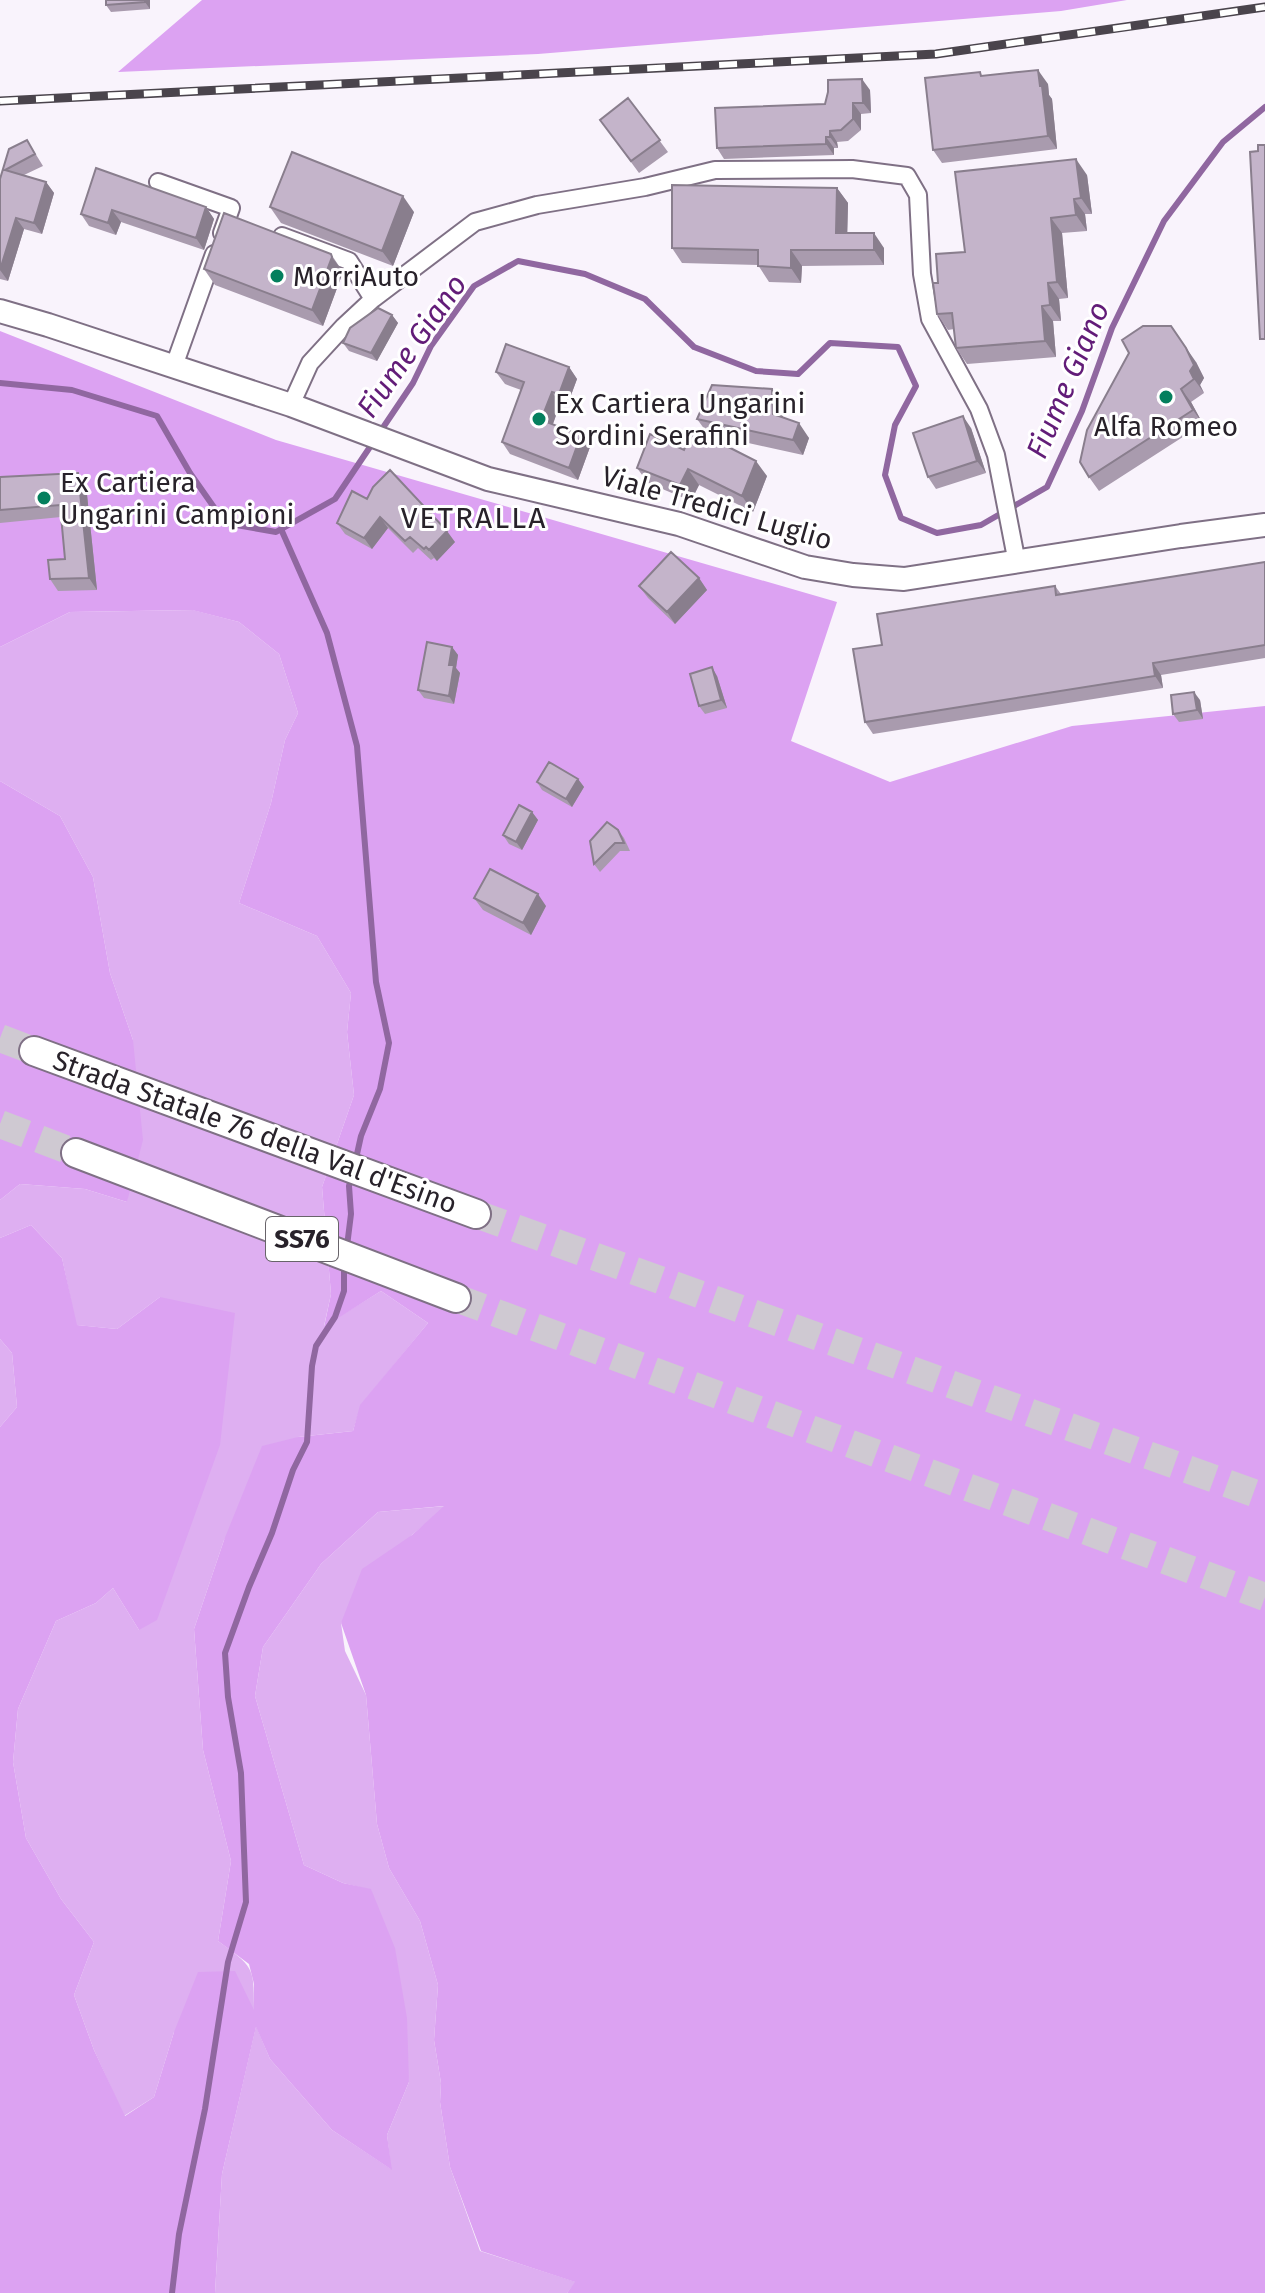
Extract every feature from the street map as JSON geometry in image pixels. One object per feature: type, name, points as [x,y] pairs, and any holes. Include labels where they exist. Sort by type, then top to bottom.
[{"type":"highway","name":"Strada Statale 76 della Val d'Esino","points":[[34,1051],[476,1214]]},
{"type":"highway","name":"SS76","points":[[76,1153],[456,1298]]},
{"type":"main road","name":"Viale Tredici Luglio","points":[[0,311],[291,405],[488,479],[679,524],[805,567],[904,579],[1265,525]]},
{"type":"street","points":[[291,405],[310,363],[373,299],[475,222],[537,205],[645,187],[715,170],[852,169],[907,176],[918,195],[922,274],[930,319],[979,409],[996,455],[1017,563]]},
{"type":"street","points":[[158,182],[231,208],[235,218],[174,366]]},
{"type":"street","points":[[269,230],[349,261],[373,299]]},
{"type":"shaded area","points":[[202,0],[1127,0],[1061,11],[538,54],[118,72]]},
{"type":"shaded area","points":[[0,331],[276,440],[837,602],[791,741],[890,782],[1072,726],[1265,706],[1265,2293],[567,2293],[575,2282],[481,2251],[450,2167],[434,2040],[438,1985],[420,1921],[389,1868],[377,1824],[366,1695],[341,1623],[362,1569],[412,1535],[444,1506],[378,1512],[321,1564],[263,1647],[255,1696],[304,1865],[343,1883],[371,1889],[395,1948],[407,2018],[409,2082],[387,2135],[392,2170],[332,2130],[270,2059],[256,2027],[222,2174],[215,2293],[0,2293],[0,1427],[17,1407],[12,1353],[0,1339],[0,1238],[31,1225],[62,1258],[77,1325],[117,1329],[160,1297],[235,1313],[220,1445],[157,1620],[139,1630],[113,1588],[96,1603],[56,1621],[18,1709],[13,1762],[26,1838],[61,1899],[94,1942],[74,1995],[94,2050],[125,2116],[154,2097],[174,2032],[198,1972],[235,1971],[254,2010],[254,1984],[249,1964],[218,1941],[231,1861],[203,1750],[194,1629],[224,1540],[262,1446],[298,1437],[353,1431],[360,1405],[428,1323],[381,1291],[324,1327],[331,1294],[322,1187],[354,1095],[347,1032],[351,993],[317,936],[239,903],[271,803],[285,740],[298,713],[279,654],[239,622],[192,610],[70,612],[0,647]]},
{"type":"shaded area","points":[[193,610],[239,622],[279,654],[298,713],[285,740],[271,803],[239,903],[317,936],[351,993],[347,1032],[354,1095],[322,1187],[331,1294],[324,1326],[381,1291],[428,1323],[361,1405],[353,1431],[298,1437],[224,1540],[194,1629],[203,1750],[231,1861],[218,1941],[250,1970],[254,1986],[254,2013],[174,2032],[154,2097],[124,2116],[94,2050],[74,1995],[94,1942],[61,1899],[26,1838],[13,1762],[18,1709],[56,1621],[96,1603],[113,1588],[139,1630],[160,1297],[117,1329],[76,1325],[62,1258],[31,1225],[0,1238],[0,1200],[20,1184],[85,1189],[127,1202],[133,1040],[110,973],[93,877],[60,816],[0,781],[0,647],[70,612]]},
{"type":"shaded area","points":[[0,781],[60,816],[93,877],[110,973],[133,1040],[143,1140],[127,1202],[85,1189],[20,1184],[0,1200]]},
{"type":"shaded area","points":[[0,1339],[12,1353],[17,1407],[0,1427]]},
{"type":"shaded area","points":[[446,1506],[412,1535],[341,1623],[345,1651],[366,1695],[377,1824],[389,1868],[420,1921],[438,1985],[434,2040],[450,2167],[480,2251],[576,2282],[567,2293],[215,2293],[222,2174],[256,2026],[270,2059],[332,2130],[391,2169],[387,2135],[409,2082],[371,1890],[343,1883],[304,1865],[255,1696],[263,1647],[321,1564],[378,1512]]},
{"type":"building","points":[[106,0],[145,0],[145,2],[106,5]]},
{"type":"building","points":[[1038,70],[1048,136],[933,150],[925,78]]},
{"type":"building","points":[[862,79],[863,103],[853,103],[853,119],[841,130],[830,131],[826,144],[717,148],[715,108],[825,104],[828,80]]},
{"type":"building","points":[[628,98],[660,140],[631,161],[600,120]]},
{"type":"building","points":[[27,140],[35,154],[5,170],[46,182],[34,223],[16,218],[0,270],[0,179],[9,149]]},
{"type":"building","points":[[1258,145],[1265,145],[1265,339],[1260,339],[1250,152],[1258,151]]},
{"type":"building","points":[[292,152],[403,196],[382,251],[270,207]]},
{"type":"building","points":[[1076,159],[1081,198],[1074,199],[1076,215],[1051,218],[1057,282],[1048,283],[1050,305],[1042,306],[1045,341],[956,348],[952,313],[937,314],[933,283],[938,283],[936,254],[965,252],[955,172]]},
{"type":"building","points":[[96,168],[206,207],[196,238],[112,210],[108,223],[81,214]]},
{"type":"building","points":[[672,185],[837,188],[836,233],[874,233],[874,250],[791,250],[791,268],[758,266],[758,250],[672,248]]},
{"type":"building","name":"MorriAuto","points":[[224,213],[331,254],[312,310],[204,269]]},
{"type":"building","points":[[378,308],[392,315],[371,353],[343,343],[350,328]]},
{"type":"building","points":[[1143,326],[1171,326],[1186,348],[1194,365],[1190,371],[1194,379],[1181,389],[1193,410],[1089,477],[1080,462],[1087,430],[1129,353],[1122,340]]},
{"type":"building","name":"Ex Cartiera Ungarini Sordini Serafini","points":[[506,344],[569,367],[559,394],[552,392],[541,420],[581,435],[569,468],[502,442],[524,382],[496,372]]},
{"type":"building","points":[[712,385],[772,389],[773,414],[799,423],[793,440],[697,419]]},
{"type":"building","points":[[963,416],[977,461],[928,477],[913,433]]},
{"type":"building","points":[[693,429],[756,461],[742,496],[688,469],[680,485],[637,468],[650,434],[684,450]]},
{"type":"building","points":[[390,470],[447,531],[429,550],[410,537],[405,541],[380,517],[364,538],[337,523],[352,491],[367,499],[373,487]]},
{"type":"building","points":[[78,473],[89,578],[50,579],[48,560],[65,559],[60,505],[0,510],[0,477]]},
{"type":"building","points":[[671,552],[699,578],[667,612],[639,586]]},
{"type":"building","points":[[1265,562],[1265,645],[1153,663],[1155,676],[865,722],[853,649],[882,645],[877,614],[1055,586],[1056,595]]},
{"type":"building","points":[[427,642],[452,647],[449,665],[454,665],[449,696],[418,690]]},
{"type":"building","points":[[712,667],[721,700],[699,706],[690,674]]},
{"type":"building","points":[[1194,692],[1197,710],[1173,714],[1171,695]]},
{"type":"building","points":[[549,762],[578,779],[566,799],[537,782]]},
{"type":"building","points":[[519,805],[532,812],[516,842],[503,835]]},
{"type":"building","points":[[607,822],[618,830],[624,843],[615,843],[594,864],[590,841]]},
{"type":"building","points":[[490,869],[538,894],[523,923],[474,898]]},
{"type":"waterway","name":"Fiume Giano","points":[[380,432],[413,383],[431,346],[474,286],[518,261],[585,274],[645,299],[694,347],[756,371],[798,374],[830,343],[898,347],[916,386],[895,425],[885,475],[901,518],[937,533],[981,525],[1047,487],[1082,411],[1112,328],[1164,221],[1223,142],[1265,107]]},
{"type":"waterway","name":"Fiume Giano","points":[[0,383],[72,390],[157,416],[190,473],[225,523],[276,532],[335,499],[374,441]]},
{"type":"waterway","points":[[281,529],[327,633],[357,746],[376,982],[389,1043],[380,1089],[361,1136],[355,1163]]},
{"type":"waterway","points":[[347,1246],[351,1178]]},
{"type":"waterway","points":[[172,2293],[179,2234],[205,2109],[228,1962],[246,1902],[241,1773],[228,1697],[225,1653],[293,1470],[307,1442],[316,1346],[335,1317],[344,1291],[344,1265]]},
{"type":"tunnel","points":[[0,1038],[34,1051]]},
{"type":"tunnel","points":[[0,1124],[76,1153]]},
{"type":"tunnel","points":[[476,1214],[1265,1497]]},
{"type":"tunnel","points":[[456,1298],[1265,1597]]},
{"type":"railway","points":[[0,101],[936,54],[1265,7]]},
{"type":"place","name":"MorriAuto","points":[[277,276]]},
{"type":"place","name":"Alfa Romeo","points":[[1166,397]]},
{"type":"place","name":"Ex Cartiera Ungarini Sordini Serafini","points":[[539,419]]},
{"type":"place","name":"Ex Cartiera Ungarini Campioni","points":[[44,498]]},
{"type":"district","name":"VETRALLA","points":[[474,518]]}]
